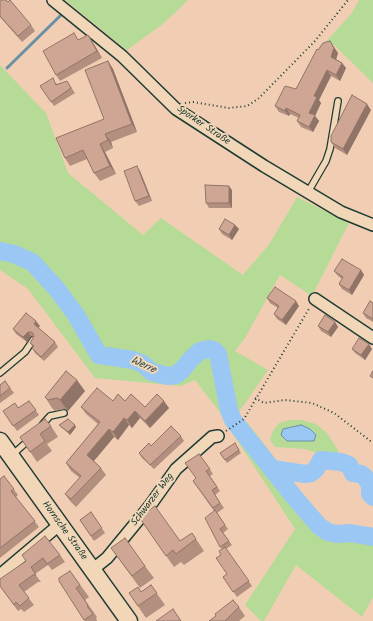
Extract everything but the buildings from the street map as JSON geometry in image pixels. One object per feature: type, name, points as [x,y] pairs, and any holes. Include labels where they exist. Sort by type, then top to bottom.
[{"type":"main road","name":"Hornsche Straße","points":[[0,441],[125,619]]},
{"type":"street","name":"Sporker Straße","points":[[53,0],[122,56],[176,109],[264,166],[341,212],[373,225]]},
{"type":"street","points":[[315,299],[373,338]]},
{"type":"street","name":"Schwarzer Weg","points":[[92,570],[107,558],[144,513],[176,469],[212,437],[218,436]]},
{"type":"street","points":[[0,575],[59,525]]},
{"type":"lane","points":[[308,192],[326,161],[330,149],[338,101]]},
{"type":"lane","points":[[0,373],[25,352],[33,340]]},
{"type":"lane","points":[[38,430],[50,416],[64,413]]},
{"type":"lane","points":[[11,456],[34,436]]},
{"type":"path","points":[[176,109],[186,102],[229,108],[247,106],[258,99],[315,41],[348,0]]},
{"type":"path","points":[[233,426],[244,419],[255,398],[315,299]]},
{"type":"path","points":[[255,398],[264,403],[285,400],[312,403],[334,413],[373,443]]},
{"type":"green space","points":[[65,0],[188,0],[163,24],[127,50]]},
{"type":"green space","points":[[359,0],[373,0],[373,83],[334,45],[321,47],[351,14]]},
{"type":"green space","points":[[0,65],[46,113],[68,173],[143,235],[161,218],[243,275],[270,243],[297,197],[349,223],[312,296],[280,275],[245,338],[235,351],[268,370],[244,405],[228,423],[195,380],[181,386],[95,378],[28,289],[0,270]]},
{"type":"green space","points":[[290,420],[302,420],[316,424],[327,433],[338,450],[341,462],[321,460],[317,453],[305,449],[275,447],[270,440],[272,432],[279,423]]},
{"type":"green space","points":[[247,422],[326,524],[356,535],[373,537],[373,597],[362,617],[296,565],[264,621],[261,621],[245,605],[295,529],[233,434]]},
{"type":"water","points":[[301,425],[310,429],[316,435],[314,441],[287,441],[281,435],[283,429]]},
{"type":"waterway","points":[[7,68],[61,15]]},
{"type":"waterway","name":"Werre","points":[[0,251],[14,254],[32,262],[56,288],[76,315],[99,355],[133,360],[143,364],[152,372],[168,376],[176,375],[200,351],[209,349],[214,350],[218,354],[229,410],[233,420],[295,498],[319,526],[328,532],[337,534],[350,533],[373,537]]},
{"type":"waterway","name":"Werre","points":[[273,469],[305,474],[311,473],[316,469],[321,460],[341,462],[349,465],[353,473],[361,474],[365,477],[370,485],[370,494],[373,497]]}]
